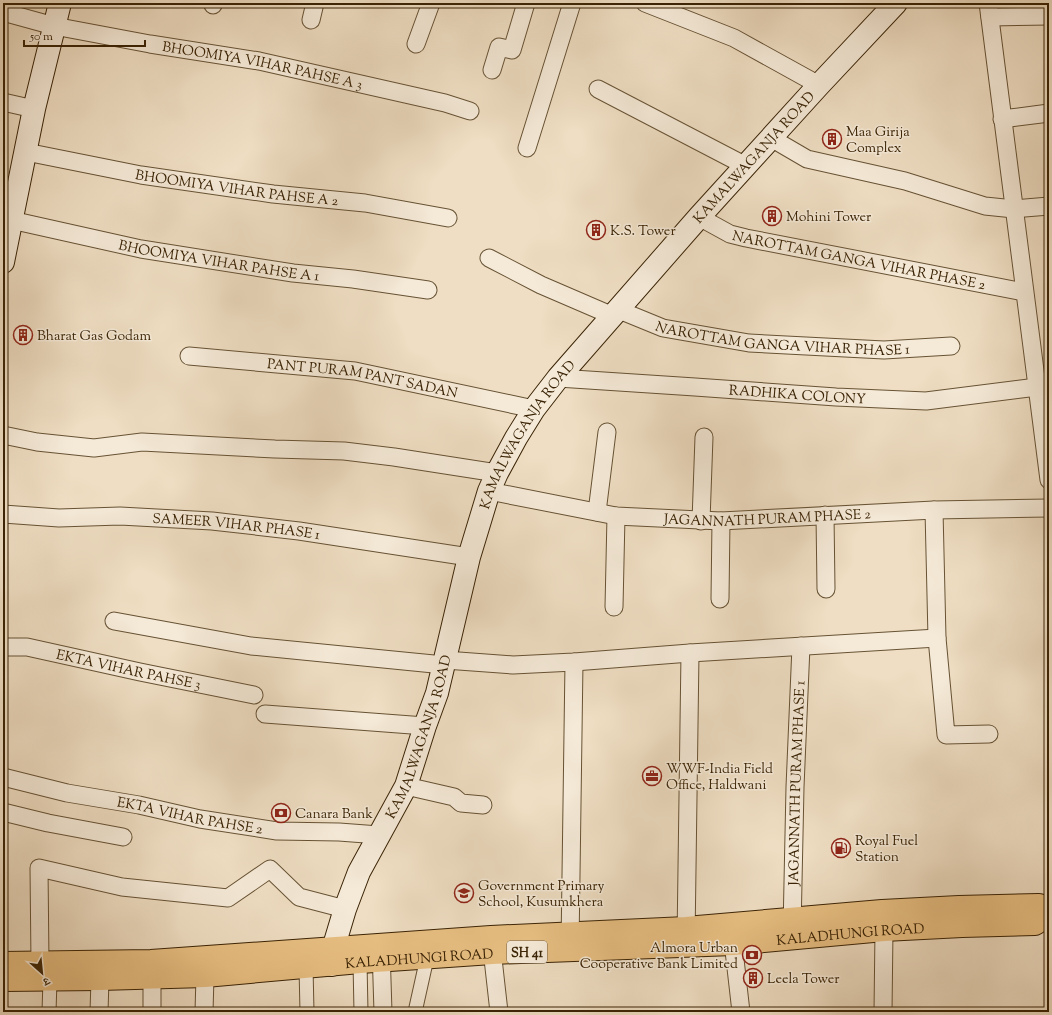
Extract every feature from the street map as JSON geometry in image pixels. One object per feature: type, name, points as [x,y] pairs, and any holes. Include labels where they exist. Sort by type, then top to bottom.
[{"type":"main road","points":[[3,262],[9,212],[26,152],[34,109],[60,3]]},
{"type":"main road","name":"KAMALWAGANJA ROAD","points":[[333,957],[345,909],[359,872],[406,786],[437,693],[469,557],[493,482],[516,438],[534,409],[558,378],[698,218],[896,3]]},
{"type":"main road","name":"KALADHUNGI ROAD","points":[[3,980],[45,971],[151,961],[333,957],[491,945],[732,934],[883,920],[959,906],[1039,905],[1049,909]]},
{"type":"main road","name":"KALADHUNGI ROAD","points":[[883,920],[962,926],[1035,924],[1049,915]]},
{"type":"main road","name":"KALADHUNGI ROAD","points":[[3,963],[100,979],[152,978],[205,976],[306,967],[333,957],[360,962],[382,953],[427,958],[491,945]]},
{"type":"street","points":[[311,20],[316,3]]},
{"type":"street","points":[[416,44],[431,3]]},
{"type":"street","points":[[492,70],[499,47],[512,50],[526,3]]},
{"type":"street","points":[[527,148],[572,3]]},
{"type":"street","points":[[645,3],[734,38],[819,85]]},
{"type":"street","points":[[1049,16],[989,10],[1024,292],[1042,369],[1037,387],[1049,480]]},
{"type":"street","name":"BHOOMIYA VIHAR PAHSE A 3","points":[[3,12],[54,26],[150,44],[259,61],[445,103],[470,112]]},
{"type":"street","points":[[598,89],[746,166]]},
{"type":"street","points":[[3,102],[34,109]]},
{"type":"street","points":[[1002,119],[1049,113]]},
{"type":"street","points":[[771,138],[807,159],[905,181],[985,206],[1014,209],[1049,206]]},
{"type":"street","name":"BHOOMIYA VIHAR PAHSE A 2","points":[[26,152],[141,175],[273,194],[365,203],[448,218]]},
{"type":"street","name":"BHOOMIYA VIHAR PAHSE A 1","points":[[9,212],[142,249],[293,273],[353,279],[428,290]]},
{"type":"street","name":"NAROTTAM GANGA VIHAR PHASE 2","points":[[698,218],[730,234],[746,238],[1024,292]]},
{"type":"street","name":"NAROTTAM GANGA VIHAR PHASE 1","points":[[489,258],[541,285],[616,313],[663,328],[750,344],[884,350],[950,346]]},
{"type":"street","name":"PANT PURAM PANT SADAN","points":[[189,356],[355,371],[534,409]]},
{"type":"street","name":"RADHIKA COLONY","points":[[558,378],[926,402],[1037,387]]},
{"type":"street","points":[[597,512],[607,432]]},
{"type":"street","name":"JAGANNATH PURAM PHASE 2","points":[[3,435],[37,442],[94,448],[142,442],[344,451],[394,457],[493,482],[597,512],[616,516],[721,522],[934,510],[1049,508]]},
{"type":"street","points":[[701,520],[704,437]]},
{"type":"street","points":[[934,510],[937,638],[946,735],[989,734]]},
{"type":"street","name":"SAMEER VIHAR PHASE 1","points":[[3,514],[59,518],[120,516],[212,521],[299,531],[469,557]]},
{"type":"street","points":[[824,515],[826,589]]},
{"type":"street","points":[[614,607],[616,516]]},
{"type":"street","points":[[720,599],[721,522]]},
{"type":"street","points":[[114,621],[251,646],[444,662],[513,665],[574,662],[690,652],[937,638]]},
{"type":"street","name":"JAGANNATH PURAM PHASE 1","points":[[792,929],[795,787],[801,646]]},
{"type":"street","name":"EKTA VIHAR PAHSE 3","points":[[3,647],[27,647],[254,695]]},
{"type":"street","points":[[686,937],[690,652]]},
{"type":"street","points":[[570,942],[574,662]]},
{"type":"street","points":[[265,714],[425,726]]},
{"type":"street","name":"EKTA VIHAR PAHSE 2","points":[[3,777],[67,793],[139,805],[200,819],[277,831],[379,834]]},
{"type":"street","points":[[406,786],[454,797],[462,803],[483,805]]},
{"type":"street","points":[[3,812],[48,823],[123,837]]},
{"type":"street","points":[[49,1012],[39,868],[122,887],[228,898],[270,869],[299,897],[345,909]]},
{"type":"street","points":[[883,920],[883,1012]]},
{"type":"street","points":[[732,934],[741,1012]]},
{"type":"street","points":[[491,945],[499,1012]]},
{"type":"street","points":[[382,953],[383,1012]]},
{"type":"street","points":[[415,1012],[427,958]]},
{"type":"street","points":[[360,962],[361,1012]]},
{"type":"street","points":[[306,967],[307,1012]]},
{"type":"street","points":[[204,1012],[205,976]]},
{"type":"street","points":[[152,978],[152,1012]]},
{"type":"street","points":[[99,1012],[100,979]]},
{"type":"place","name":"Maa Girija Complex","points":[[832,139]]},
{"type":"place","name":"Mohini Tower","points":[[772,216]]},
{"type":"place","name":"K.S. Tower","points":[[596,230]]},
{"type":"place","name":"Bharat Gas Godam","points":[[23,335]]},
{"type":"place","name":"WWF-India Field Office, Haldwani","points":[[652,776]]},
{"type":"place","name":"Canara Bank","points":[[281,813]]},
{"type":"place","name":"Royal Fuel Station","points":[[841,848]]},
{"type":"place","name":"Government Primary School, Kusumkhera","points":[[464,893]]},
{"type":"place","name":"Almora Urban Cooperative Bank Limited","points":[[752,955]]},
{"type":"place","name":"Leela Tower","points":[[753,978]]}]
